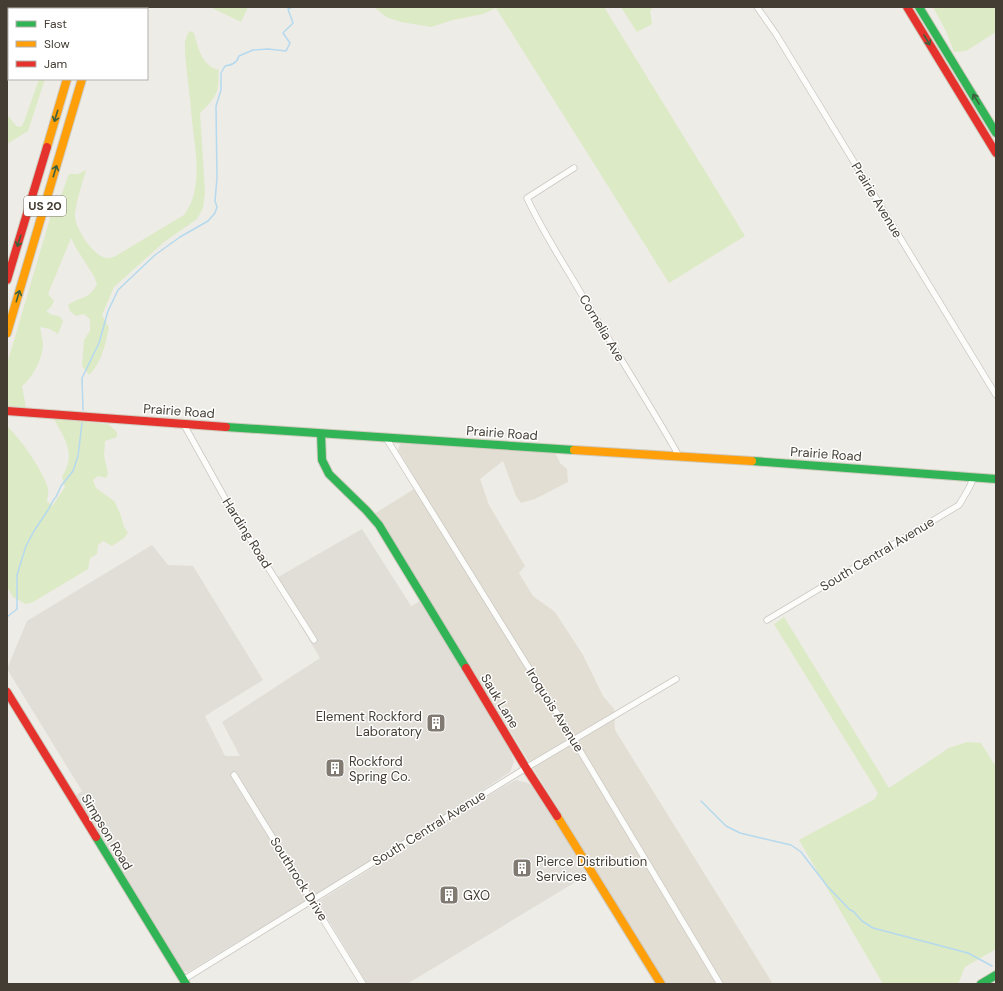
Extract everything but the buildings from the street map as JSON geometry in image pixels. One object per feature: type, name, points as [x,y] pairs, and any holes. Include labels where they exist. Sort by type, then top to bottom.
[{"type":"main road","points":[[907,7],[996,152]]},
{"type":"main road","points":[[919,7],[996,133]]},
{"type":"main road","name":"US 20","points":[[7,280],[67,80]]},
{"type":"main road","name":"US 20","points":[[7,333],[82,80]]},
{"type":"main road","name":"Prairie Road","points":[[7,411],[321,434],[679,456],[996,478]]},
{"type":"main road","name":"Sauk Lane","points":[[321,434],[322,460],[329,474],[366,510],[379,525],[526,768],[569,834],[661,984]]},
{"type":"main road","name":"Simpson Road","points":[[7,692],[185,982]]},
{"type":"main road","points":[[981,984],[996,975]]},
{"type":"street","name":"Prairie Avenue","points":[[757,7],[776,34],[996,395]]},
{"type":"street","name":"Cornelia Ave","points":[[574,168],[527,198],[537,219],[587,304],[679,456]]},
{"type":"street","name":"Harding Road","points":[[183,423],[231,509],[314,640]]},
{"type":"street","name":"Iroquois Avenue","points":[[386,438],[573,739],[720,984]]},
{"type":"street","name":"South Central Avenue","points":[[768,620],[959,505],[974,477]]},
{"type":"street","name":"South Central Avenue","points":[[185,982],[526,768],[676,679]]},
{"type":"street","name":"Southrock Drive","points":[[234,775],[363,984]]},
{"type":"shaded area","points":[[400,444],[555,452],[560,463],[567,469],[568,482],[535,499],[521,503],[516,496],[503,461],[480,479],[489,505],[525,566],[519,573],[533,596],[555,612],[583,655],[603,696],[614,709],[615,730],[773,984],[666,984],[381,521],[374,514],[419,486],[398,450]]},
{"type":"shaded area","points":[[362,529],[411,606],[394,616],[420,601],[509,746],[514,762],[510,772],[409,838],[188,972],[184,971],[180,968],[75,796],[82,791],[7,669],[27,621],[152,545],[168,565],[193,566],[263,680],[205,716],[225,756],[240,756],[222,722],[320,658],[273,580]]},
{"type":"shaded area","points":[[516,780],[528,783],[536,788],[587,875],[407,984],[367,984],[320,906],[319,901]]},
{"type":"green space","points":[[210,7],[248,7],[241,22]]},
{"type":"green space","points":[[374,7],[604,7],[745,236],[669,283],[496,8],[483,14],[453,20],[431,27],[401,22],[386,17]]},
{"type":"green space","points":[[621,7],[653,7],[650,11],[652,24],[637,32]]},
{"type":"green space","points":[[933,7],[996,7],[996,32],[966,51],[954,52],[946,31]]},
{"type":"green space","points":[[189,31],[194,33],[199,50],[208,65],[219,70],[216,94],[200,113],[205,193],[203,208],[197,219],[164,242],[114,287],[102,315],[109,328],[104,347],[97,365],[89,375],[82,366],[84,340],[90,331],[90,319],[84,314],[76,316],[70,311],[68,305],[91,293],[97,284],[94,276],[71,238],[48,294],[54,301],[51,307],[46,311],[52,315],[59,316],[63,321],[58,334],[50,329],[40,327],[43,349],[39,361],[30,378],[22,386],[26,408],[7,406],[7,364],[51,215],[59,201],[69,174],[78,174],[86,170],[76,206],[76,221],[85,240],[100,256],[106,258],[114,257],[184,215],[190,205],[194,193],[197,169],[185,53],[185,41]]},
{"type":"green space","points":[[39,80],[45,80],[28,131],[7,144],[7,114],[16,126],[21,127]]},
{"type":"green space","points":[[54,419],[108,424],[117,432],[117,437],[105,441],[104,456],[108,473],[106,478],[98,476],[93,480],[96,488],[114,501],[120,513],[124,527],[128,533],[124,538],[112,546],[103,541],[98,545],[97,554],[90,558],[88,569],[33,602],[26,604],[13,597],[7,587],[7,426],[37,465],[48,489],[47,502],[53,505],[65,487],[62,477],[66,469],[69,454],[62,434]]},
{"type":"green space","points":[[784,617],[889,788],[949,748],[967,742],[981,743],[996,767],[996,949],[965,967],[958,984],[883,984],[799,840],[875,799],[878,793],[774,624]]},
{"type":"waterway","points":[[83,410],[82,378],[99,343],[108,311],[118,290],[155,255],[180,237],[208,221],[215,213],[217,207],[215,201],[217,178],[216,106],[221,90],[221,73],[225,66],[234,63],[239,56],[253,50],[268,49],[286,51],[290,43],[283,33],[293,23],[288,9],[293,7]]},
{"type":"waterway","points":[[7,617],[17,609],[17,575],[26,546],[56,497],[61,486],[73,471],[78,456],[82,423]]},
{"type":"waterway","points":[[701,801],[726,826],[740,833],[791,845],[801,852],[828,887],[862,921],[873,928],[968,953],[992,966]]},
{"type":"traffic: fast","points":[[919,7],[996,133]]},
{"type":"traffic: fast","points":[[226,427],[574,450]]},
{"type":"traffic: fast","points":[[321,434],[322,460],[329,474],[366,510],[379,525],[466,668]]},
{"type":"traffic: fast","points":[[752,461],[996,479]]},
{"type":"traffic: fast","points":[[96,837],[186,984]]},
{"type":"traffic: fast","points":[[981,984],[996,975]]},
{"type":"traffic: slow","points":[[47,147],[67,80]]},
{"type":"traffic: slow","points":[[7,333],[82,80]]},
{"type":"traffic: slow","points":[[574,450],[752,461]]},
{"type":"traffic: slow","points":[[557,816],[661,984]]},
{"type":"traffic: jam","points":[[907,7],[996,153]]},
{"type":"traffic: jam","points":[[7,280],[47,147]]},
{"type":"traffic: jam","points":[[7,411],[226,427]]},
{"type":"traffic: jam","points":[[466,668],[526,768],[557,816]]},
{"type":"traffic: jam","points":[[7,692],[96,837]]},
{"type":"place","name":"Element Rockford Laboratory","points":[[436,723]]},
{"type":"place","name":"Rockford Spring Co.","points":[[335,768]]},
{"type":"place","name":"Pierce Distribution Services","points":[[522,868]]},
{"type":"place","name":"GXO","points":[[449,895]]}]
